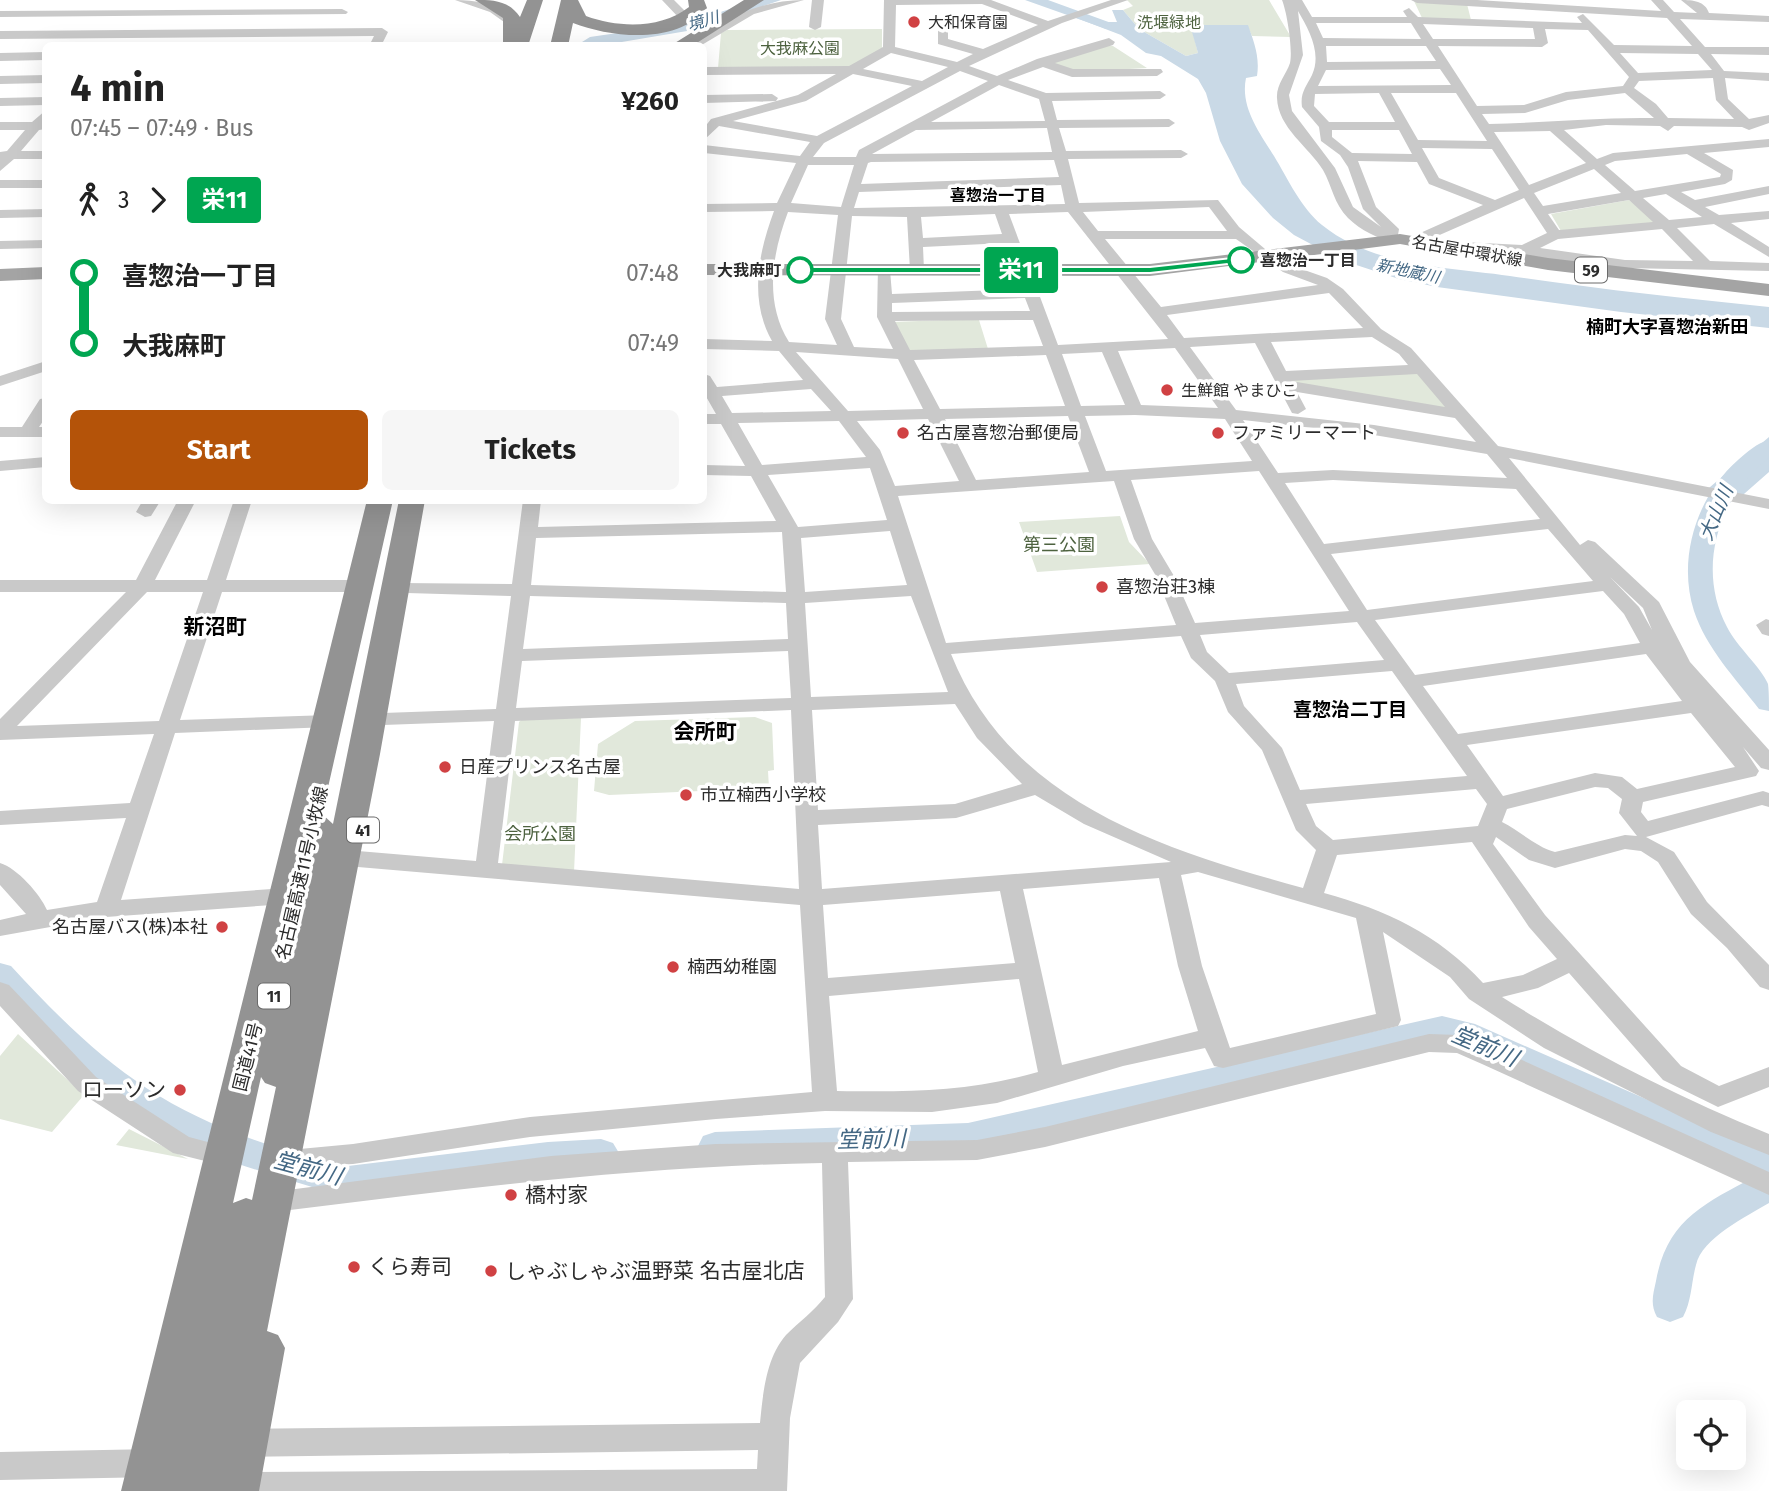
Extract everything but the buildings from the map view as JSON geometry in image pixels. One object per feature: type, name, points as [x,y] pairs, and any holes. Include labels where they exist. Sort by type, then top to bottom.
[{"type":"highway","points":[[538,42],[558,0]]},
{"type":"highway","points":[[569,0],[579,19],[597,26],[624,28],[682,20],[698,8],[696,0]]},
{"type":"highway","points":[[560,42],[569,0]]},
{"type":"highway","points":[[659,42],[725,0]]},
{"type":"highway","points":[[674,42],[733,0]]},
{"type":"highway","points":[[686,42],[756,0]]},
{"type":"highway","points":[[483,1],[513,17],[516,24],[511,42]]},
{"type":"highway","points":[[538,42],[541,1]]},
{"type":"highway","points":[[521,42],[541,1]]},
{"type":"highway","name":"国道41号","points":[[152,1482],[227,1145],[379,504]]},
{"type":"highway","name":"名古屋高速11号小牧線","points":[[152,1482],[313,823],[386,504]]},
{"type":"highway","points":[[293,1177],[320,994],[350,841],[335,830],[400,504]]},
{"type":"highway","name":"名古屋高速11号小牧線","points":[[228,1490],[411,504]]},
{"type":"highway","name":"41","points":[[228,1490],[246,1441],[293,1177],[358,859],[423,504]]},
{"type":"highway","points":[[186,1491],[276,1081],[289,1001],[324,834],[313,823]]},
{"type":"main road","name":"名古屋中環状線","points":[[707,270],[1121,271],[1290,255],[1398,240],[1600,271],[1769,290]]},
{"type":"main road","points":[[0,275],[42,273]]},
{"type":"street","points":[[0,8],[8,0]]},
{"type":"street","points":[[104,42],[138,0]]},
{"type":"street","points":[[262,42],[288,0]]},
{"type":"street","points":[[461,0],[483,5],[508,19],[512,30],[510,42]]},
{"type":"street","points":[[668,0],[674,10],[711,27]]},
{"type":"street","points":[[695,42],[711,27],[758,8],[798,0]]},
{"type":"street","points":[[816,27],[818,0]]},
{"type":"street","points":[[889,49],[891,1],[981,0],[1046,30]]},
{"type":"street","points":[[1122,0],[1092,6],[1046,30],[984,52],[819,141],[803,161],[781,207],[768,271],[765,306],[783,346],[872,450],[918,590],[961,698],[981,728],[1038,787],[1115,831],[1198,864],[1367,913],[1406,933],[1458,971],[1478,993],[1553,1041],[1664,1121],[1742,1171],[1769,1184]]},
{"type":"street","points":[[1288,0],[1293,14],[1289,22],[1297,54],[1283,95],[1288,115],[1327,166],[1343,204],[1361,222],[1398,240],[1497,206],[1595,163],[1638,153],[1769,143]]},
{"type":"street","points":[[1296,0],[1309,20],[1322,66],[1309,90],[1308,107],[1325,125],[1326,138],[1348,158],[1370,209],[1398,240]]},
{"type":"street","points":[[1403,0],[1555,235]]},
{"type":"street","points":[[1417,0],[1573,4],[1670,17],[1759,16],[1769,30]]},
{"type":"street","points":[[1657,0],[1718,69],[1716,74],[1722,100],[1745,123],[1769,137]]},
{"type":"street","points":[[1687,0],[1702,9],[1704,18]]},
{"type":"street","points":[[1077,2],[1092,6]]},
{"type":"street","points":[[1539,211],[1725,180],[1728,173],[1674,136],[1665,121],[1631,83],[1629,66],[1608,49],[1573,4]]},
{"type":"street","points":[[0,15],[342,12]]},
{"type":"street","points":[[1309,20],[1416,20],[1591,27]]},
{"type":"street","points":[[1317,42],[1542,43],[1538,25]]},
{"type":"street","points":[[942,26],[942,41],[984,52]]},
{"type":"street","points":[[707,49],[716,49],[711,27]]},
{"type":"street","points":[[0,35],[382,32],[377,42]]},
{"type":"street","points":[[848,351],[834,319],[837,270],[852,188],[871,148],[998,80],[1061,51],[1109,42]]},
{"type":"street","points":[[710,122],[802,98],[889,49],[958,66],[1045,97],[1160,94]]},
{"type":"street","points":[[1608,49],[1769,51]]},
{"type":"street","points":[[0,57],[42,56]]},
{"type":"street","points":[[1041,62],[1072,73],[1157,72]]},
{"type":"street","points":[[1322,66],[1445,65]]},
{"type":"street","points":[[711,67],[851,70],[924,85]]},
{"type":"street","points":[[1474,110],[1525,109],[1566,96],[1631,83],[1716,74],[1769,78]]},
{"type":"street","points":[[0,80],[42,79]]},
{"type":"street","points":[[1325,125],[1342,108],[1384,90],[1460,89]]},
{"type":"street","points":[[1309,90],[1342,108],[1404,126]]},
{"type":"street","points":[[1384,90],[1434,181],[1497,206]]},
{"type":"street","points":[[1045,97],[1074,210],[1157,312],[1230,413],[1317,550],[1481,782],[1491,821],[1482,844],[1537,921],[1571,962],[1672,1073],[1718,1097]]},
{"type":"street","points":[[707,99],[802,98]]},
{"type":"street","points":[[0,102],[42,101]]},
{"type":"street","points":[[1485,128],[1553,127],[1606,121],[1745,123],[1769,119]]},
{"type":"street","points":[[710,122],[819,141]]},
{"type":"street","points":[[707,149],[734,148],[803,161],[1061,155],[1142,139],[1169,123]]},
{"type":"street","points":[[911,126],[1052,125],[1142,139],[1181,154]]},
{"type":"street","points":[[0,126],[40,126]]},
{"type":"street","points":[[0,167],[5,155],[40,126]]},
{"type":"street","points":[[1553,127],[1667,226],[1696,253],[1704,265]]},
{"type":"street","points":[[1414,144],[1496,145]]},
{"type":"street","points":[[5,155],[42,155]]},
{"type":"street","points":[[930,157],[940,212]]},
{"type":"street","points":[[1348,158],[1421,158]]},
{"type":"street","points":[[852,188],[1066,181]]},
{"type":"street","points":[[0,184],[42,184]]},
{"type":"street","points":[[1669,190],[1769,253]]},
{"type":"street","points":[[1693,205],[1769,190]]},
{"type":"street","points":[[707,208],[781,207],[914,213],[1074,210],[1213,203],[1239,235],[1267,257],[1288,269],[1322,281],[1375,332],[1405,351],[1460,414],[1505,454],[1521,484],[1552,523],[1632,611],[1663,667],[1734,749],[1748,771],[1633,797]]},
{"type":"street","points":[[1001,211],[1009,239],[1054,350],[1099,477]]},
{"type":"street","points":[[0,214],[42,213]]},
{"type":"street","points":[[914,213],[917,270]]},
{"type":"street","points":[[1524,250],[1555,235],[1720,222],[1769,215]]},
{"type":"street","points":[[1093,235],[1239,235]]},
{"type":"street","points":[[916,243],[1009,239]]},
{"type":"street","points":[[1752,242],[1769,239]]},
{"type":"street","points":[[1436,247],[1444,243],[1524,250],[1625,264],[1769,267]]},
{"type":"street","points":[[0,245],[42,244]]},
{"type":"street","points":[[883,270],[885,317],[970,486]]},
{"type":"street","points":[[1157,312],[1331,288]]},
{"type":"street","points":[[884,299],[1032,293]]},
{"type":"street","points":[[707,344],[783,346],[904,355],[987,335],[1041,316]]},
{"type":"street","points":[[885,317],[1054,350],[1375,332]]},
{"type":"street","points":[[1409,337],[1505,454],[1589,548],[1652,606],[1664,637],[1682,665],[1769,763]]},
{"type":"street","points":[[1261,339],[1285,381],[1311,417],[1325,430],[1505,454]]},
{"type":"street","points":[[1108,347],[1135,410]]},
{"type":"street","points":[[0,372],[42,358]]},
{"type":"street","points":[[0,381],[42,367]]},
{"type":"street","points":[[1285,381],[1419,369]]},
{"type":"street","points":[[1285,381],[1460,414]]},
{"type":"street","points":[[816,384],[707,385],[790,530],[803,704],[816,988],[825,1101]]},
{"type":"street","points":[[27,432],[42,409]]},
{"type":"street","points":[[707,419],[1135,410],[1278,416],[1287,410],[1311,417],[1769,504]]},
{"type":"street","points":[[0,432],[42,432]]},
{"type":"street","points":[[0,466],[42,462]]},
{"type":"street","points":[[707,470],[755,471],[875,462]]},
{"type":"street","points":[[886,492],[1121,475],[1268,472],[1521,484]]},
{"type":"street","points":[[1121,475],[1143,539],[1165,576],[1198,654],[1224,679],[1235,708],[1271,748],[1307,830],[1328,848]]},
{"type":"street","points":[[0,732],[143,585],[185,504]]},
{"type":"street","points":[[106,909],[242,504]]},
{"type":"street","points":[[486,870],[532,504]]},
{"type":"street","points":[[1317,550],[1552,523]]},
{"type":"street","points":[[528,533],[790,530],[898,524]]},
{"type":"street","points":[[941,649],[1362,616],[1607,585]]},
{"type":"street","points":[[0,586],[360,586]]},
{"type":"street","points":[[407,587],[796,598],[918,590]]},
{"type":"street","points":[[514,655],[797,645]]},
{"type":"street","points":[[1224,679],[1404,674],[1651,647]]},
{"type":"street","points":[[383,719],[961,698]]},
{"type":"street","points":[[1452,741],[1694,706]]},
{"type":"street","points":[[0,732],[328,721]]},
{"type":"street","points":[[1328,848],[1491,821],[1595,780],[1614,782],[1633,797]]},
{"type":"street","points":[[1294,798],[1481,782]]},
{"type":"street","points":[[809,818],[956,811],[1038,787]]},
{"type":"street","points":[[1633,797],[1630,813],[1643,830],[1763,798],[1769,800]]},
{"type":"street","points":[[0,818],[140,810]]},
{"type":"street","points":[[1491,821],[1537,855],[1555,860],[1625,842],[1646,844],[1666,857],[1699,908],[1735,942],[1769,981]]},
{"type":"street","points":[[1311,897],[1328,848]]},
{"type":"street","points":[[358,859],[812,898],[1169,870],[1198,864]]},
{"type":"street","points":[[0,870],[33,904],[39,918]]},
{"type":"street","points":[[1169,870],[1188,961],[1212,1037],[1223,1059],[1389,1020],[1367,913]]},
{"type":"street","points":[[1010,883],[1052,1078]]},
{"type":"street","points":[[0,928],[39,918],[106,909],[286,896]]},
{"type":"street","points":[[1478,993],[1529,982],[1571,962]]},
{"type":"street","points":[[816,988],[1028,970]]},
{"type":"street","points":[[0,991],[88,1084],[182,1146],[227,1145]]},
{"type":"street","points":[[293,1177],[353,1154],[530,1127],[825,1101],[932,1102],[997,1093],[1123,1057],[1212,1037]]},
{"type":"street","points":[[293,1177],[551,1167],[716,1154],[978,1150],[1059,1134],[1429,1043],[1459,1044],[1664,1121],[1769,1145]]},
{"type":"street","points":[[1664,1121],[1769,1077]]},
{"type":"street","points":[[0,1466],[228,1490],[773,1487],[774,1436],[782,1376],[789,1352],[829,1316],[838,1299],[835,1152]]},
{"type":"street","points":[[152,1482],[246,1441],[774,1436]]},
{"type":"green space","name":"洗堰緑地","points":[[1127,0],[1269,0],[1291,37],[1252,36],[1247,25],[1191,25],[1198,53],[1186,56],[1139,29],[1123,10],[1133,6]]},
{"type":"green space","points":[[1414,1],[1467,4],[1471,20],[1422,18]]},
{"type":"green space","name":"大我麻公園","points":[[882,29],[882,49],[847,68],[718,68],[721,33],[727,30]]},
{"type":"green space","points":[[1105,45],[1113,46],[1147,68],[1075,72],[1050,62]]},
{"type":"green space","points":[[1629,200],[1657,223],[1561,231],[1551,214]]},
{"type":"green space","points":[[979,320],[988,349],[913,352],[907,350],[892,322]]},
{"type":"green space","points":[[1416,372],[1452,409],[1291,382],[1293,379]]},
{"type":"green space","name":"第三公園","points":[[1120,516],[1129,542],[1150,564],[1037,572],[1019,522]]},
{"type":"green space","points":[[755,717],[772,723],[774,770],[768,771],[769,788],[609,795],[594,791],[598,744],[635,721]]},
{"type":"green space","name":"会所公園","points":[[581,718],[574,872],[502,865],[519,722],[522,719]]},
{"type":"green space","points":[[18,1034],[84,1095],[52,1132],[0,1119],[0,1056]]},
{"type":"green space","points":[[129,1129],[188,1159],[116,1145]]},
{"type":"water","points":[[1112,10],[1123,10],[1139,29],[1186,56],[1198,53],[1190,25],[1248,25],[1258,62],[1257,76],[1246,78],[1246,99],[1252,119],[1295,193],[1314,218],[1342,239],[1388,257],[1437,267],[1769,307],[1769,328],[1621,312],[1437,287],[1399,279],[1341,260],[1294,235],[1273,218],[1242,184],[1220,141],[1206,93],[1198,79],[1161,56],[1146,53],[1121,35],[1074,17],[1081,14],[1105,22],[1117,22]]},
{"type":"water","points":[[1769,437],[1769,472],[1736,501],[1703,493]]},
{"type":"waterway","name":"境川","points":[[590,42],[688,27],[773,0]]},
{"type":"waterway","name":"新地蔵川","points":[[1033,0],[1106,24]]},
{"type":"waterway","name":"大山川","points":[[1769,447],[1738,472],[1717,500],[1710,515],[1702,551],[1703,588],[1708,615],[1720,639],[1769,703]]},
{"type":"waterway","name":"堂前川","points":[[0,974],[62,1040],[132,1098],[185,1128],[219,1142],[327,1178],[348,1180],[548,1156],[601,1153]]},
{"type":"waterway","name":"堂前川","points":[[715,1146],[968,1137],[1442,1028],[1463,1033],[1769,1168]]},
{"type":"waterway","points":[[1670,1306],[1679,1255],[1713,1217],[1769,1186]]},
{"type":"bus line","name":"栄11","points":[[800,270],[1150,270],[1241,260]]},
{"type":"place","name":"大和保育園","points":[[914,22]]},
{"type":"place","name":"喜惣治一丁目","points":[[1241,260]]},
{"type":"place","name":"大我麻町","points":[[800,270]]},
{"type":"place","name":"生鮮館 やまひこ","points":[[1167,390]]},
{"type":"place","name":"名古屋喜惣治郵便局","points":[[903,433]]},
{"type":"place","name":"ファミリーマート","points":[[1218,433]]},
{"type":"place","name":"喜惣治荘3棟","points":[[1102,587]]},
{"type":"place","name":"日産プリンス名古屋","points":[[445,767]]},
{"type":"place","name":"市立楠西小学校","points":[[686,795]]},
{"type":"place","name":"名古屋バス(株)本社","points":[[222,927]]},
{"type":"place","name":"楠西幼稚園","points":[[673,967]]},
{"type":"place","name":"ローソン","points":[[180,1090]]},
{"type":"place","name":"橋村家","points":[[511,1195]]},
{"type":"place","name":"くら寿司","points":[[354,1267]]},
{"type":"place","name":"しゃぶしゃぶ温野菜 名古屋北店","points":[[491,1271]]},
{"type":"district","name":"喜惣治一丁目","points":[[998,195]]},
{"type":"district","name":"楠町大字喜惣治新田","points":[[1667,327]]},
{"type":"district","name":"新沼町","points":[[215,627]]},
{"type":"district","name":"喜惣治二丁目","points":[[1350,709]]},
{"type":"district","name":"会所町","points":[[705,732]]}]
